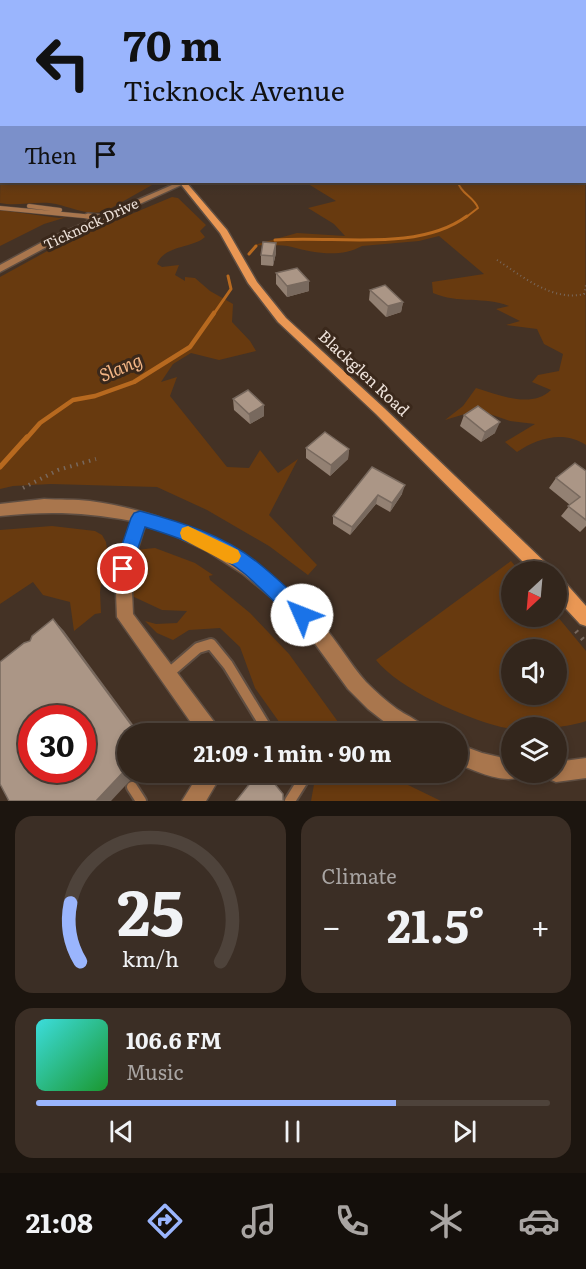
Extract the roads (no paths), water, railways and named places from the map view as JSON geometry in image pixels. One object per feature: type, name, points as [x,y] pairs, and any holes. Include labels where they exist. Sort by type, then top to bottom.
[{"type":"street","name":"Ticknock Drive","points":[[0,269],[44,245],[181,183]]},
{"type":"street","name":"Blackglen Road","points":[[184,183],[224,231],[253,284],[282,320],[371,402],[533,561]]},
{"type":"street","points":[[0,510],[25,506],[61,505],[99,508],[182,531],[214,545],[250,567],[315,628],[360,689],[402,723]]},
{"type":"street","points":[[140,518],[123,569],[125,617],[169,673],[203,723]]},
{"type":"street","points":[[567,597],[586,618]]},
{"type":"street","points":[[468,758],[501,767]]},
{"type":"street","points":[[567,771],[586,768]]},
{"type":"street","points":[[193,801],[205,783]]},
{"type":"lane","points":[[3,208],[105,218]]},
{"type":"lane","points":[[169,673],[198,648],[212,644],[228,661],[262,723]]},
{"type":"lane","points":[[290,801],[301,783]]},
{"type":"lane","points":[[132,787],[141,801]]},
{"type":"waterway","name":"Slang","points":[[458,183],[478,208],[465,218]]},
{"type":"waterway","name":"Slang","points":[[275,240],[400,239],[424,235],[447,227],[467,216]]},
{"type":"waterway","name":"Slang","points":[[249,254],[256,246]]},
{"type":"waterway","name":"Slang","points":[[213,315],[231,289],[228,276]]},
{"type":"waterway","name":"Slang","points":[[26,439],[40,423],[73,400],[95,396],[134,382],[190,347],[214,313]]},
{"type":"waterway","name":"Slang","points":[[0,467],[27,437]]}]
